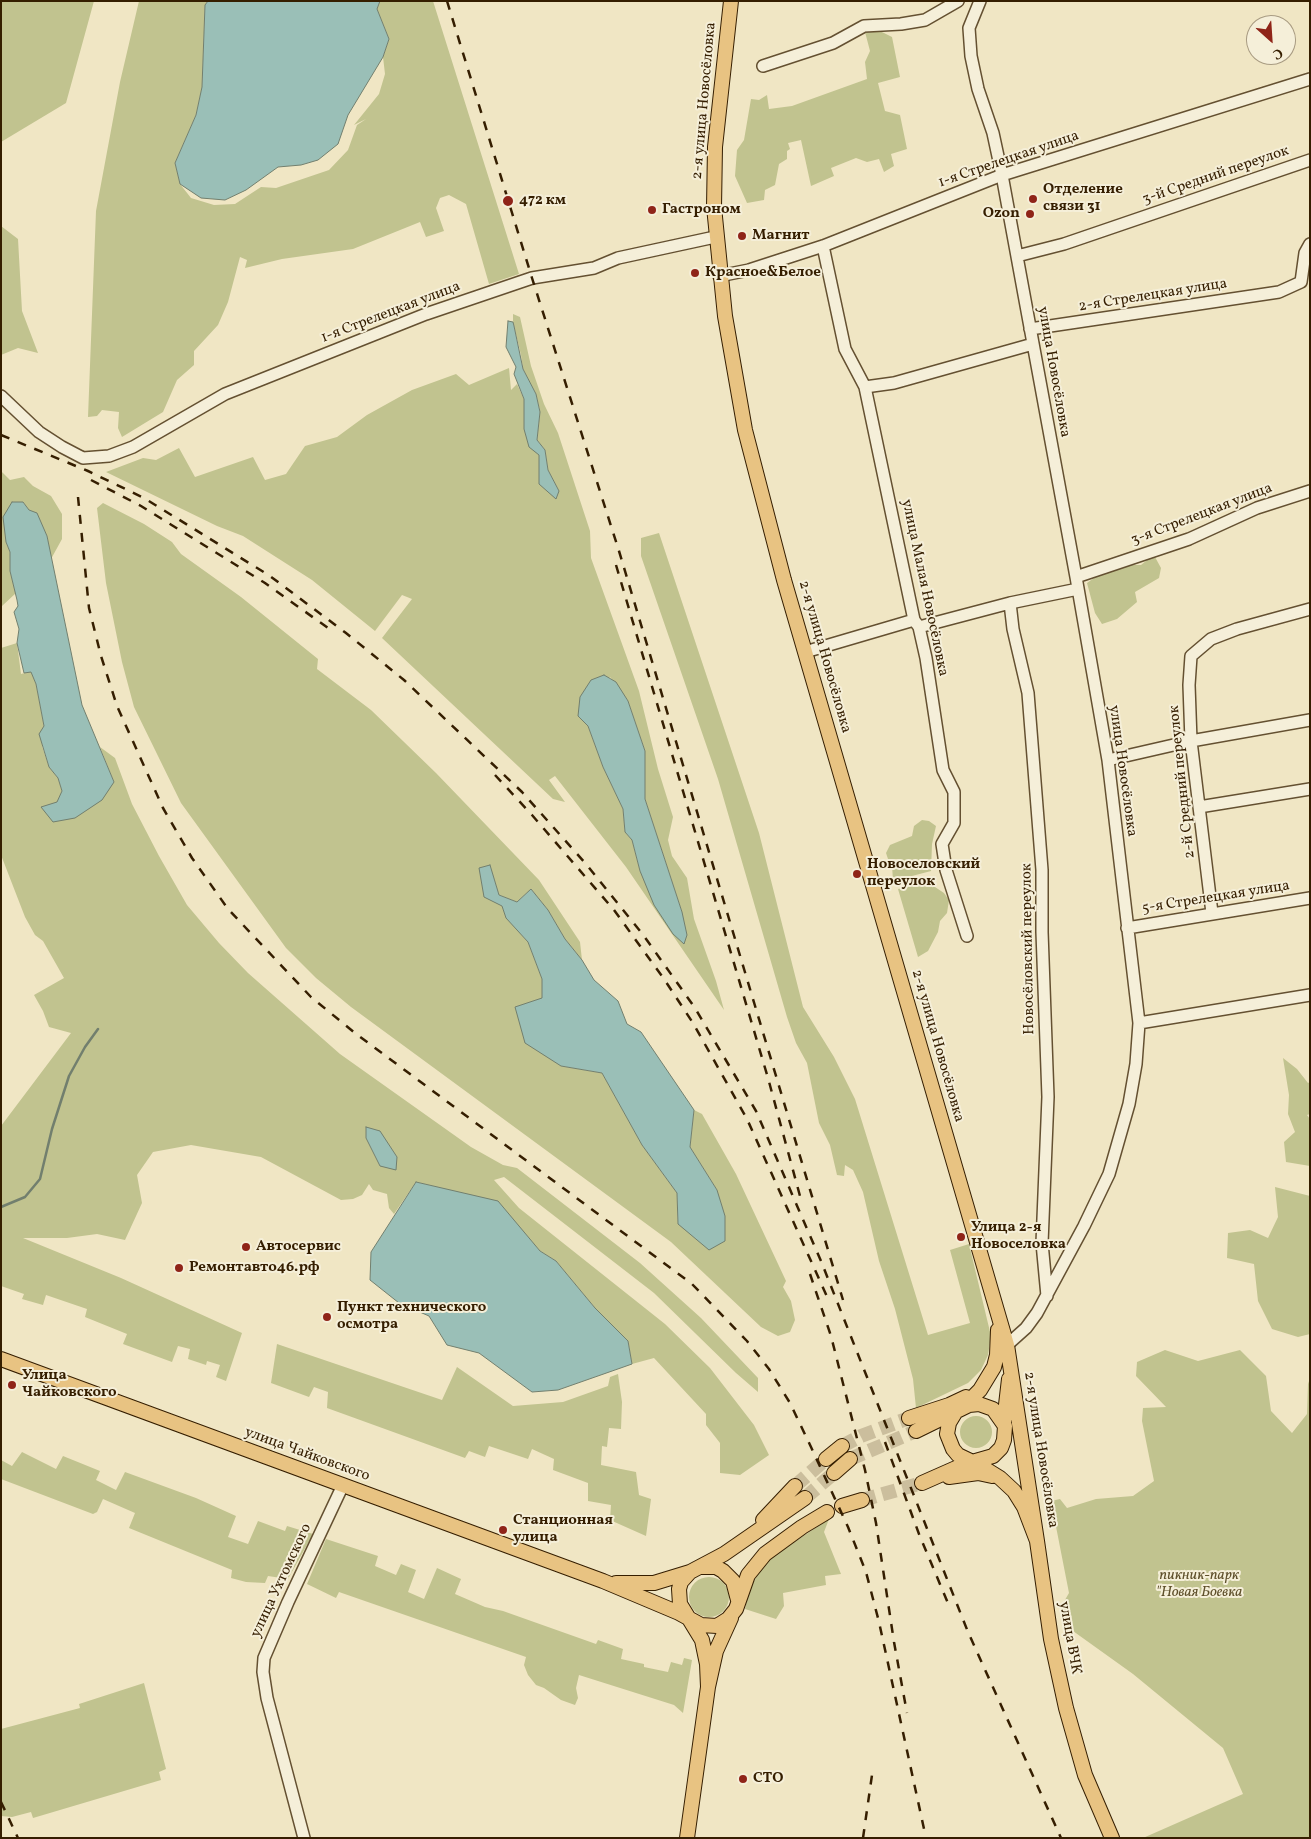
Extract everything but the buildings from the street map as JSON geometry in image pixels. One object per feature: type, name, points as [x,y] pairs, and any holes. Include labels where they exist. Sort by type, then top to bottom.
[{"type":"main road","name":"2-я улица Новосёловка","points":[[731,1],[715,147],[715,237],[731,354],[746,430],[805,652],[1007,1345],[1037,1541]]},
{"type":"main road","name":"2-я улица Новосёловка","points":[[958,1410],[980,1390],[994,1367],[998,1342],[995,1307]]},
{"type":"main road","name":"улица Чайковского","points":[[1,1359],[602,1581],[679,1613],[689,1620]]},
{"type":"main road","name":"2-я улица Новосёловка","points":[[1005,1424],[1011,1364]]},
{"type":"main road","points":[[909,1418],[964,1398],[989,1376]]},
{"type":"main road","points":[[916,1431],[969,1405],[987,1406],[1000,1416],[1017,1442],[1026,1463]]},
{"type":"main road","points":[[958,1410],[949,1423],[949,1442],[958,1455],[974,1462]]},
{"type":"main road","points":[[1000,1478],[978,1473],[967,1473],[922,1483],[993,1456],[1001,1448],[1004,1440],[1005,1424]]},
{"type":"main road","points":[[826,1459],[842,1446]]},
{"type":"main road","points":[[834,1474],[850,1459]]},
{"type":"main road","name":"улица ВЧК","points":[[974,1462],[1000,1478],[1019,1498],[1037,1541],[1052,1639],[1066,1708],[1085,1775],[1112,1838]]},
{"type":"main road","points":[[739,1543],[795,1486]]},
{"type":"main road","points":[[708,1687],[704,1646],[683,1612],[678,1597],[681,1582],[694,1570],[739,1543],[805,1498]]},
{"type":"main road","points":[[842,1506],[862,1500]]},
{"type":"main road","points":[[687,1838],[708,1687],[716,1651],[735,1610],[748,1575],[765,1554],[802,1527],[827,1512]]},
{"type":"main road","points":[[689,1620],[702,1626],[717,1626],[735,1610],[736,1589],[729,1576],[716,1568],[708,1566],[694,1570]]},
{"type":"main road","name":"улица Чайковского","points":[[602,1581],[654,1584],[694,1570]]},
{"type":"street","points":[[763,66],[833,43],[864,26],[902,24],[925,20],[958,1]]},
{"type":"street","name":"улица Новосёловка","points":[[980,1],[970,28],[971,56],[978,89],[993,133],[1002,175],[1108,760],[1139,1023],[1136,1064],[1129,1104],[1115,1157],[1084,1226],[1047,1296],[1026,1328],[1007,1345]]},
{"type":"street","name":"1-я Стрелецкая улица","points":[[720,276],[749,270],[823,246],[1002,175],[1310,79]]},
{"type":"street","name":"3-й Средний переулок","points":[[1017,256],[1064,244],[1310,160]]},
{"type":"street","name":"1-я Стрелецкая улица","points":[[1,396],[39,432],[62,447],[83,458],[109,456],[133,447],[225,394],[426,314],[537,276],[594,268],[618,258],[715,237]]},
{"type":"street","name":"2-я Стрелецкая улица","points":[[1030,330],[1279,292],[1301,282],[1305,253],[1310,244]]},
{"type":"street","name":"улица Малая Новосёловка","points":[[823,246],[845,349],[865,387],[916,624],[943,770],[954,792],[954,823],[942,844],[946,870],[967,936]]},
{"type":"street","points":[[865,387],[894,383],[1033,344]]},
{"type":"street","name":"3-я Стрелецкая улица","points":[[805,652],[1010,602],[1077,583],[1189,539],[1257,508],[1310,492]]},
{"type":"street","name":"Новосёловский переулок","points":[[1010,602],[1028,693],[1042,870],[1042,932],[1048,1097],[1042,1243],[1047,1296]]},
{"type":"street","name":"2-й Средний переулок","points":[[1212,913],[1191,741],[1189,685],[1191,656],[1211,639],[1237,629],[1310,609]]},
{"type":"street","points":[[1108,760],[1191,741],[1310,720]]},
{"type":"street","points":[[1200,807],[1310,789]]},
{"type":"street","name":"5-я Стрелецкая улица","points":[[1127,928],[1310,898]]},
{"type":"street","points":[[1139,1023],[1310,995]]},
{"type":"street","name":"улица Ухтомского","points":[[304,1838],[267,1698],[263,1679],[264,1658],[288,1602],[343,1486]]},
{"type":"green space","points":[[1,1],[94,1],[66,103],[1,142]]},
{"type":"green space","points":[[139,1],[208,1],[205,5],[202,87],[196,115],[175,163],[180,184],[191,198],[214,205],[235,204],[261,187],[276,188],[329,170],[348,150],[357,125],[366,119],[354,125],[379,94],[385,74],[383,57],[389,39],[377,9],[380,1],[433,1],[519,274],[489,284],[466,204],[449,195],[440,198],[436,208],[444,231],[426,237],[420,222],[353,249],[282,259],[245,268],[247,260],[240,257],[228,302],[218,325],[194,351],[194,365],[177,380],[163,412],[122,437],[118,428],[119,412],[102,410],[97,416],[88,417],[96,211],[120,82]]},
{"type":"green space","points":[[878,30],[892,37],[900,77],[878,83],[885,111],[900,115],[907,149],[891,154],[894,166],[884,172],[879,159],[867,162],[856,158],[831,168],[834,176],[811,186],[801,140],[788,143],[790,149],[787,151],[787,159],[779,164],[775,185],[765,190],[764,200],[747,203],[735,176],[737,150],[744,140],[751,99],[759,100],[767,95],[769,109],[792,106],[867,79],[865,62],[870,51],[865,32]]},
{"type":"green space","points":[[1,226],[18,239],[22,311],[38,353],[18,348],[1,355]]},
{"type":"green space","points":[[513,314],[520,317],[531,366],[544,404],[558,433],[590,531],[591,558],[639,691],[658,769],[673,817],[668,840],[672,856],[687,878],[694,919],[724,1010],[626,867],[555,776],[549,780],[565,802],[553,799],[382,638],[412,599],[402,595],[375,631],[312,580],[243,536],[217,526],[106,472],[143,458],[156,460],[179,448],[195,477],[253,457],[265,480],[286,474],[305,446],[337,437],[367,415],[412,390],[456,374],[469,385],[509,368],[511,390],[517,384],[524,399],[524,429],[539,455],[539,484],[559,491],[548,470],[545,450],[537,440],[540,411],[536,394],[523,369]],"holes":[[[610,677],[628,701],[645,751],[645,799],[682,912],[640,871],[632,840],[625,832],[623,809],[603,767],[588,726]]]},
{"type":"green space","points":[[1,471],[10,480],[24,477],[33,486],[51,496],[62,514],[62,539],[51,559],[47,536],[23,502],[6,542],[10,552],[10,571],[16,593],[2,606]]},
{"type":"green space","points":[[103,503],[144,524],[172,542],[181,554],[241,597],[318,659],[317,669],[371,710],[436,773],[539,880],[580,942],[582,960],[565,939],[548,910],[531,889],[517,902],[499,895],[490,866],[502,906],[507,918],[528,942],[542,979],[542,998],[561,1066],[602,1073],[642,1145],[677,1193],[678,1224],[717,1190],[690,1147],[694,1110],[702,1114],[736,1174],[786,1281],[783,1287],[791,1301],[795,1320],[790,1332],[778,1336],[761,1327],[671,1242],[351,1007],[316,978],[286,948],[181,803],[134,707],[122,662],[106,583],[97,508]]},
{"type":"green space","points":[[659,533],[759,833],[803,1007],[834,1057],[855,1099],[928,1335],[970,1323],[950,1250],[969,1244],[991,1336],[988,1355],[981,1370],[968,1383],[916,1408],[913,1379],[895,1309],[879,1261],[863,1192],[853,1170],[845,1165],[844,1176],[837,1175],[830,1145],[819,1123],[807,1063],[796,1043],[787,1017],[718,779],[641,556],[641,538]]},
{"type":"green space","points":[[1151,557],[1155,557],[1161,568],[1159,578],[1135,592],[1137,602],[1117,619],[1102,624],[1095,613],[1087,583],[1101,573],[1126,565],[1141,565]]},
{"type":"green space","points":[[17,643],[21,674],[31,671],[36,684],[44,726],[42,746],[49,767],[58,778],[62,791],[53,821],[114,782],[100,747],[115,758],[132,804],[159,856],[187,905],[219,943],[248,973],[340,1054],[471,1147],[503,1165],[517,1168],[640,1263],[701,1318],[758,1378],[758,1392],[654,1293],[504,1177],[494,1180],[519,1208],[665,1324],[710,1368],[754,1425],[769,1455],[740,1475],[720,1473],[720,1443],[706,1425],[706,1414],[654,1358],[632,1364],[628,1341],[595,1308],[556,1261],[540,1251],[527,1236],[450,1191],[416,1182],[394,1214],[389,1208],[387,1194],[373,1190],[369,1184],[362,1195],[353,1199],[341,1200],[261,1157],[191,1145],[153,1152],[137,1175],[142,1203],[125,1240],[97,1234],[67,1238],[23,1238],[121,1278],[242,1333],[226,1381],[216,1377],[220,1365],[207,1361],[206,1365],[188,1359],[190,1349],[178,1346],[172,1362],[123,1344],[127,1334],[85,1317],[87,1309],[46,1295],[43,1305],[22,1299],[24,1294],[1,1286],[1,1126],[71,1033],[49,1027],[34,995],[64,978],[43,941],[35,935],[25,917],[1,855],[1,648]],"holes":[[[366,1138],[390,1147],[397,1157],[380,1166]]]},
{"type":"green space","points":[[922,820],[929,821],[936,826],[932,844],[931,871],[893,881],[892,865],[903,862],[899,859],[888,859],[886,853],[890,845],[912,836],[914,826]]},
{"type":"green space","points":[[915,885],[935,887],[944,893],[949,900],[947,913],[940,921],[938,932],[928,951],[918,957],[898,889]]},
{"type":"green space","points":[[1283,1058],[1297,1069],[1308,1083],[1310,1082],[1310,1114],[1307,1115],[1310,1119],[1310,1166],[1286,1162],[1284,1142],[1295,1132],[1288,1114],[1289,1095]]},
{"type":"green space","points":[[1275,1187],[1310,1196],[1310,1334],[1298,1337],[1272,1329],[1258,1301],[1254,1264],[1227,1258],[1228,1233],[1250,1230],[1268,1238],[1278,1217]]},
{"type":"green space","points":[[277,1344],[442,1400],[457,1367],[513,1406],[563,1402],[608,1386],[610,1377],[618,1374],[622,1402],[621,1429],[609,1428],[607,1447],[602,1446],[601,1465],[636,1472],[639,1495],[651,1499],[646,1536],[610,1520],[611,1505],[588,1501],[588,1483],[553,1470],[554,1459],[532,1449],[528,1459],[489,1446],[485,1457],[469,1451],[465,1458],[327,1408],[328,1392],[314,1387],[309,1397],[271,1383]]},
{"type":"green space","name":"пикник-парк \"Новая Боевка","points":[[1165,1350],[1198,1361],[1240,1350],[1266,1376],[1271,1411],[1292,1433],[1307,1414],[1310,1378],[1310,1838],[1143,1838],[1243,1794],[1223,1748],[1133,1674],[1066,1626],[1062,1605],[1069,1593],[1051,1501],[1060,1499],[1067,1508],[1096,1499],[1133,1496],[1154,1481],[1142,1421],[1143,1408],[1166,1407],[1136,1376],[1137,1362]]},
{"type":"green space","points":[[976,1416],[988,1420],[992,1432],[988,1444],[976,1448],[964,1444],[960,1432],[964,1420]]},
{"type":"green space","points":[[22,1452],[56,1469],[63,1456],[100,1471],[96,1480],[116,1490],[125,1472],[196,1498],[236,1516],[228,1537],[248,1544],[258,1521],[285,1531],[287,1526],[313,1534],[288,1579],[268,1576],[265,1583],[246,1582],[231,1578],[232,1570],[129,1528],[135,1513],[103,1499],[97,1512],[93,1514],[1,1479],[1,1460],[12,1466]]},
{"type":"green space","points":[[829,1519],[824,1532],[841,1574],[825,1576],[826,1585],[783,1593],[784,1606],[776,1619],[745,1609],[749,1590],[762,1567],[770,1558]]},
{"type":"green space","points":[[326,1539],[378,1556],[375,1566],[396,1575],[401,1564],[416,1570],[408,1592],[424,1599],[437,1568],[461,1579],[455,1594],[485,1607],[503,1611],[596,1644],[598,1640],[623,1649],[621,1659],[644,1664],[644,1667],[668,1672],[671,1662],[682,1665],[684,1658],[692,1660],[683,1713],[674,1705],[579,1675],[576,1688],[578,1698],[575,1705],[561,1700],[544,1688],[536,1685],[528,1675],[524,1665],[526,1657],[339,1592],[336,1598],[307,1584]]},
{"type":"green space","points":[[709,1577],[723,1583],[729,1597],[723,1611],[709,1617],[695,1611],[689,1597],[695,1583]]},
{"type":"green space","points":[[144,1683],[166,1769],[159,1772],[161,1780],[33,1818],[31,1812],[12,1817],[1,1816],[1,1729],[80,1708],[79,1704]]},
{"type":"water","points":[[208,1],[380,1],[377,9],[389,39],[383,57],[348,115],[338,144],[318,160],[301,165],[278,167],[246,190],[225,200],[201,198],[180,184],[175,163],[196,115],[202,87],[205,5]]},
{"type":"water","points":[[508,321],[513,322],[523,369],[536,394],[540,412],[537,440],[545,450],[548,470],[559,491],[556,499],[539,484],[539,455],[529,447],[524,429],[524,399],[514,374],[516,367],[506,347]]},
{"type":"water","points":[[12,502],[23,502],[29,510],[37,513],[47,536],[82,705],[114,782],[102,800],[75,818],[53,822],[41,807],[57,802],[62,791],[58,778],[49,767],[39,734],[44,726],[36,684],[31,672],[24,673],[17,643],[19,629],[14,612],[18,606],[10,571],[10,552],[6,542],[3,517]]},
{"type":"water","points":[[604,675],[616,682],[628,701],[645,751],[645,799],[682,912],[687,935],[684,944],[673,934],[654,905],[640,871],[632,840],[625,832],[623,809],[603,767],[588,726],[578,716],[580,697],[591,680]]},
{"type":"water","points":[[490,865],[499,895],[517,902],[531,889],[548,910],[565,939],[582,960],[594,980],[618,1001],[627,1024],[641,1032],[694,1110],[690,1147],[717,1190],[725,1216],[725,1241],[709,1250],[678,1224],[677,1193],[642,1145],[602,1073],[561,1066],[525,1043],[515,1007],[542,998],[542,979],[528,942],[506,918],[502,906],[484,897],[479,868]]},
{"type":"water","points":[[366,1127],[380,1131],[397,1157],[396,1170],[380,1166],[366,1138]]},
{"type":"water","points":[[416,1182],[498,1201],[540,1251],[556,1261],[595,1308],[628,1341],[632,1364],[558,1390],[532,1392],[479,1353],[447,1345],[429,1316],[399,1303],[370,1280],[371,1252]]},
{"type":"waterway","points":[[1,1207],[25,1197],[40,1179],[52,1129],[69,1076],[85,1047],[98,1029]]},
{"type":"tunnel","points":[[842,1446],[861,1436],[909,1418]]},
{"type":"tunnel","points":[[850,1459],[916,1431]]},
{"type":"tunnel","points":[[795,1486],[826,1459]]},
{"type":"tunnel","points":[[805,1498],[834,1473]]},
{"type":"tunnel","points":[[862,1500],[922,1483]]},
{"type":"railway","points":[[447,1],[532,278],[619,551],[843,1300]]},
{"type":"railway","points":[[1,435],[88,471],[144,498],[270,576],[346,633],[404,680],[522,792],[586,864],[644,936],[695,1008],[756,1111],[821,1261],[968,1632],[1061,1838]]},
{"type":"railway","points":[[91,480],[141,506],[265,583],[328,628]]},
{"type":"railway","points":[[78,497],[89,608],[101,656],[117,706],[163,808],[192,858],[228,909],[311,997],[355,1033],[692,1284],[747,1341],[769,1369],[790,1403],[848,1527],[866,1572],[879,1622],[926,1838]]},
{"type":"railway","points":[[616,565],[768,1078],[800,1196]]},
{"type":"railway","points":[[495,775],[614,910],[693,1023],[747,1119],[829,1301]]},
{"type":"railway","points":[[810,1274],[831,1336],[865,1470],[876,1523],[907,1713]]},
{"type":"railway","points":[[885,1442],[919,1534],[950,1608]]},
{"type":"railway","points":[[863,1838],[873,1768]]},
{"type":"railway","points":[[1,1802],[18,1838]]},
{"type":"place","name":"Отделение связи 31","points":[[1033,199]]},
{"type":"place","name":"472 км","points":[[508,201]]},
{"type":"place","name":"Гастроном","points":[[652,210]]},
{"type":"place","name":"Ozon","points":[[1030,214]]},
{"type":"place","name":"Магнит","points":[[742,236]]},
{"type":"place","name":"Красное&Белое","points":[[695,273]]},
{"type":"place","name":"Новоселовский переулок","points":[[857,874]]},
{"type":"place","name":"Улица 2-я Новоселовка","points":[[961,1237]]},
{"type":"place","name":"Автосервис","points":[[246,1247]]},
{"type":"place","name":"Ремонтавто46.рф","points":[[179,1268]]},
{"type":"place","name":"Пункт технического осмотра","points":[[327,1317]]},
{"type":"place","name":"Улица Чайковского","points":[[12,1385]]},
{"type":"place","name":"Станционная улица","points":[[503,1530]]},
{"type":"place","name":"СТО","points":[[743,1779]]}]
